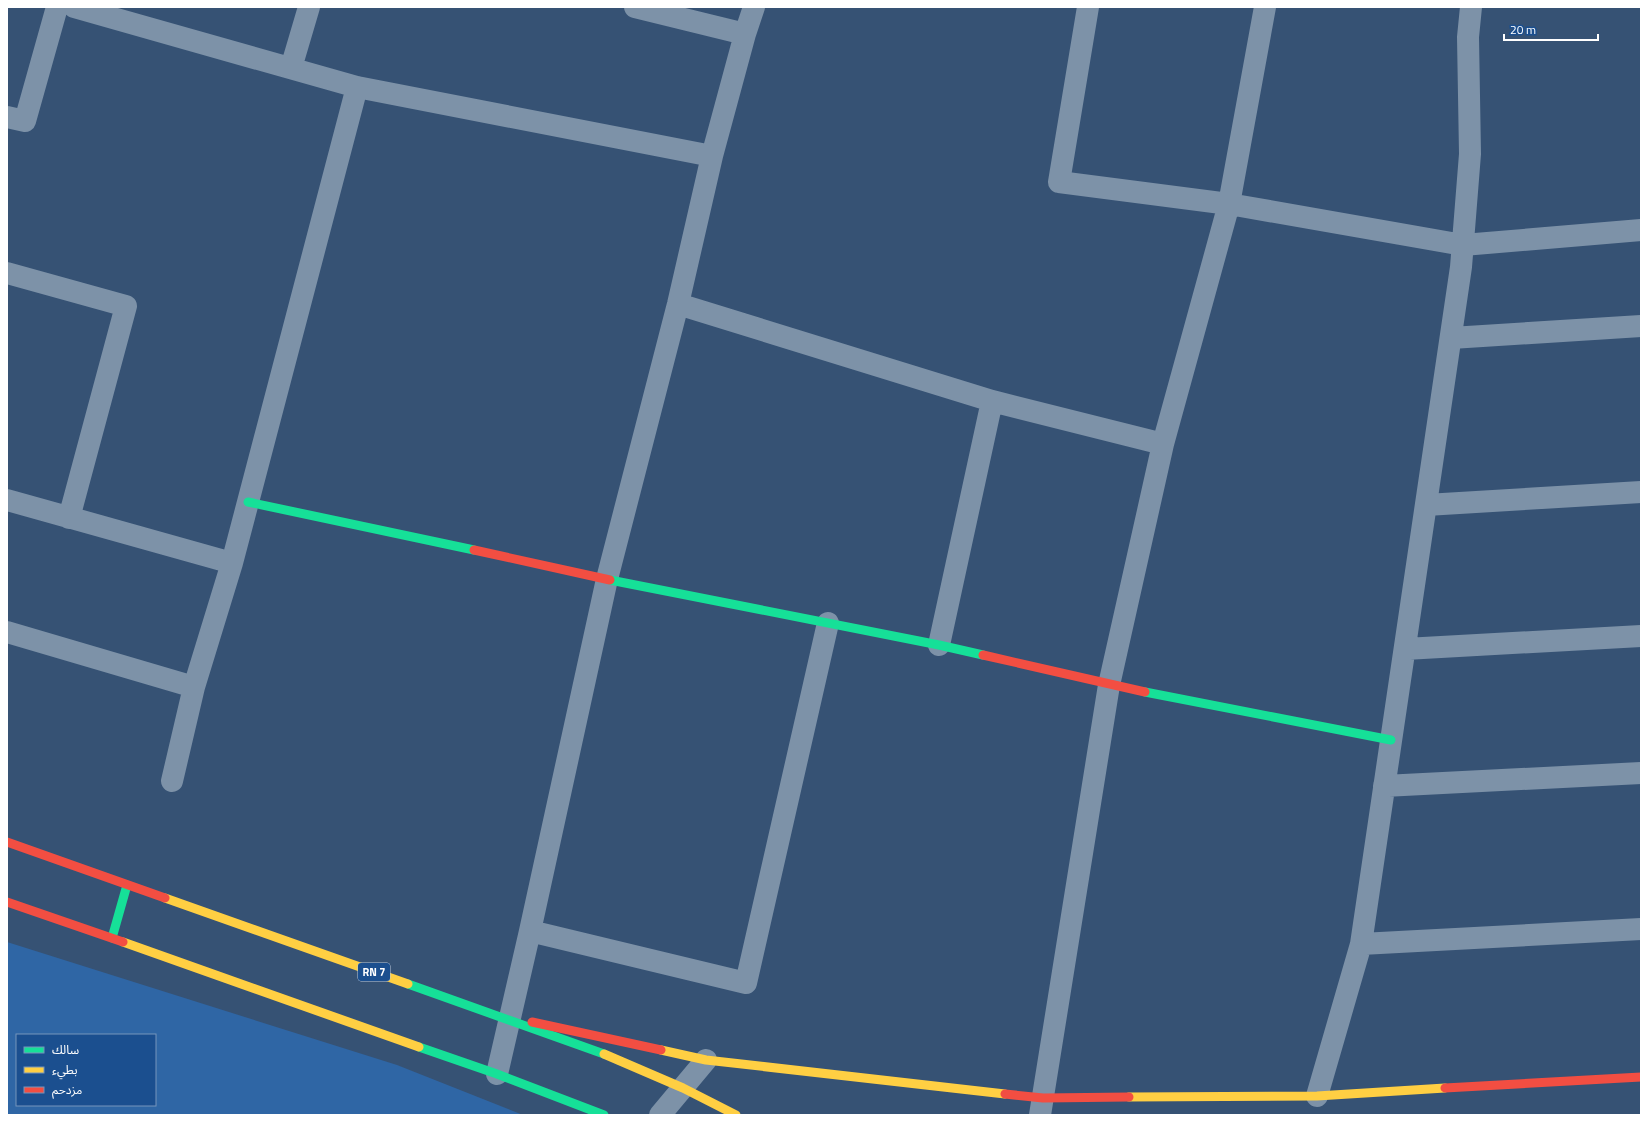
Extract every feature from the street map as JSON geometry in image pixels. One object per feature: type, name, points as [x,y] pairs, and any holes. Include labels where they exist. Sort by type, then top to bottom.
[{"type":"main road","points":[[248,502],[607,579],[939,645],[1109,684],[1391,740]]},
{"type":"main road","name":"RN 7","points":[[7,842],[509,1019],[598,1052],[683,1088],[736,1115]]},
{"type":"main road","points":[[112,938],[127,885]]},
{"type":"main road","points":[[7,902],[497,1074],[604,1115]]},
{"type":"main road","points":[[509,1019],[551,1025],[706,1060],[1042,1107],[1317,1096],[1641,1077]]},
{"type":"street","points":[[7,117],[25,121],[57,7]]},
{"type":"street","points":[[74,7],[357,87],[712,156]]},
{"type":"street","points":[[291,68],[309,7]]},
{"type":"street","points":[[635,7],[745,34]]},
{"type":"street","points":[[497,1074],[607,579],[678,304],[712,156],[745,34],[754,7]]},
{"type":"street","points":[[1088,7],[1059,182],[1229,204],[1463,244],[1641,230]]},
{"type":"street","points":[[1042,1107],[1109,684],[1163,444],[1229,204],[1265,7]]},
{"type":"street","points":[[1317,1096],[1361,944],[1451,338],[1461,267],[1470,154],[1468,37],[1471,7]]},
{"type":"street","points":[[172,781],[194,687],[232,563],[357,87]]},
{"type":"street","points":[[7,273],[126,306],[69,518]]},
{"type":"street","points":[[678,304],[992,401],[1163,444]]},
{"type":"street","points":[[1451,338],[1641,326]]},
{"type":"street","points":[[939,645],[992,401]]},
{"type":"street","points":[[1426,505],[1641,492]]},
{"type":"street","points":[[7,500],[232,563]]},
{"type":"street","points":[[530,931],[746,983],[828,623]]},
{"type":"street","points":[[7,632],[194,687]]},
{"type":"street","points":[[1405,649],[1641,636]]},
{"type":"street","points":[[1384,786],[1641,773]]},
{"type":"street","points":[[1361,944],[1641,929]]},
{"type":"street","points":[[660,1115],[706,1060]]},
{"type":"shaded area","points":[[7,942],[397,1065],[523,1115],[7,1115]]},
{"type":"traffic: fast","points":[[248,502],[474,550]]},
{"type":"traffic: fast","points":[[610,580],[983,655]]},
{"type":"traffic: fast","points":[[1145,692],[1391,740]]},
{"type":"traffic: fast","points":[[112,938],[127,885]]},
{"type":"traffic: fast","points":[[408,984],[604,1054]]},
{"type":"traffic: fast","points":[[419,1047],[497,1074],[604,1115]]},
{"type":"traffic: slow","points":[[165,898],[408,984]]},
{"type":"traffic: slow","points":[[123,942],[419,1047]]},
{"type":"traffic: slow","points":[[661,1050],[706,1060],[1005,1094]]},
{"type":"traffic: slow","points":[[604,1054],[683,1088],[736,1115]]},
{"type":"traffic: slow","points":[[1129,1097],[1317,1096],[1445,1088]]},
{"type":"traffic: jam","points":[[474,550],[610,580]]},
{"type":"traffic: jam","points":[[983,655],[1145,692]]},
{"type":"traffic: jam","points":[[7,842],[165,898]]},
{"type":"traffic: jam","points":[[7,902],[123,942]]},
{"type":"traffic: jam","points":[[532,1022],[661,1050]]},
{"type":"traffic: jam","points":[[1445,1088],[1641,1077]]},
{"type":"traffic: jam","points":[[1005,1094],[1043,1098],[1129,1097]]}]
